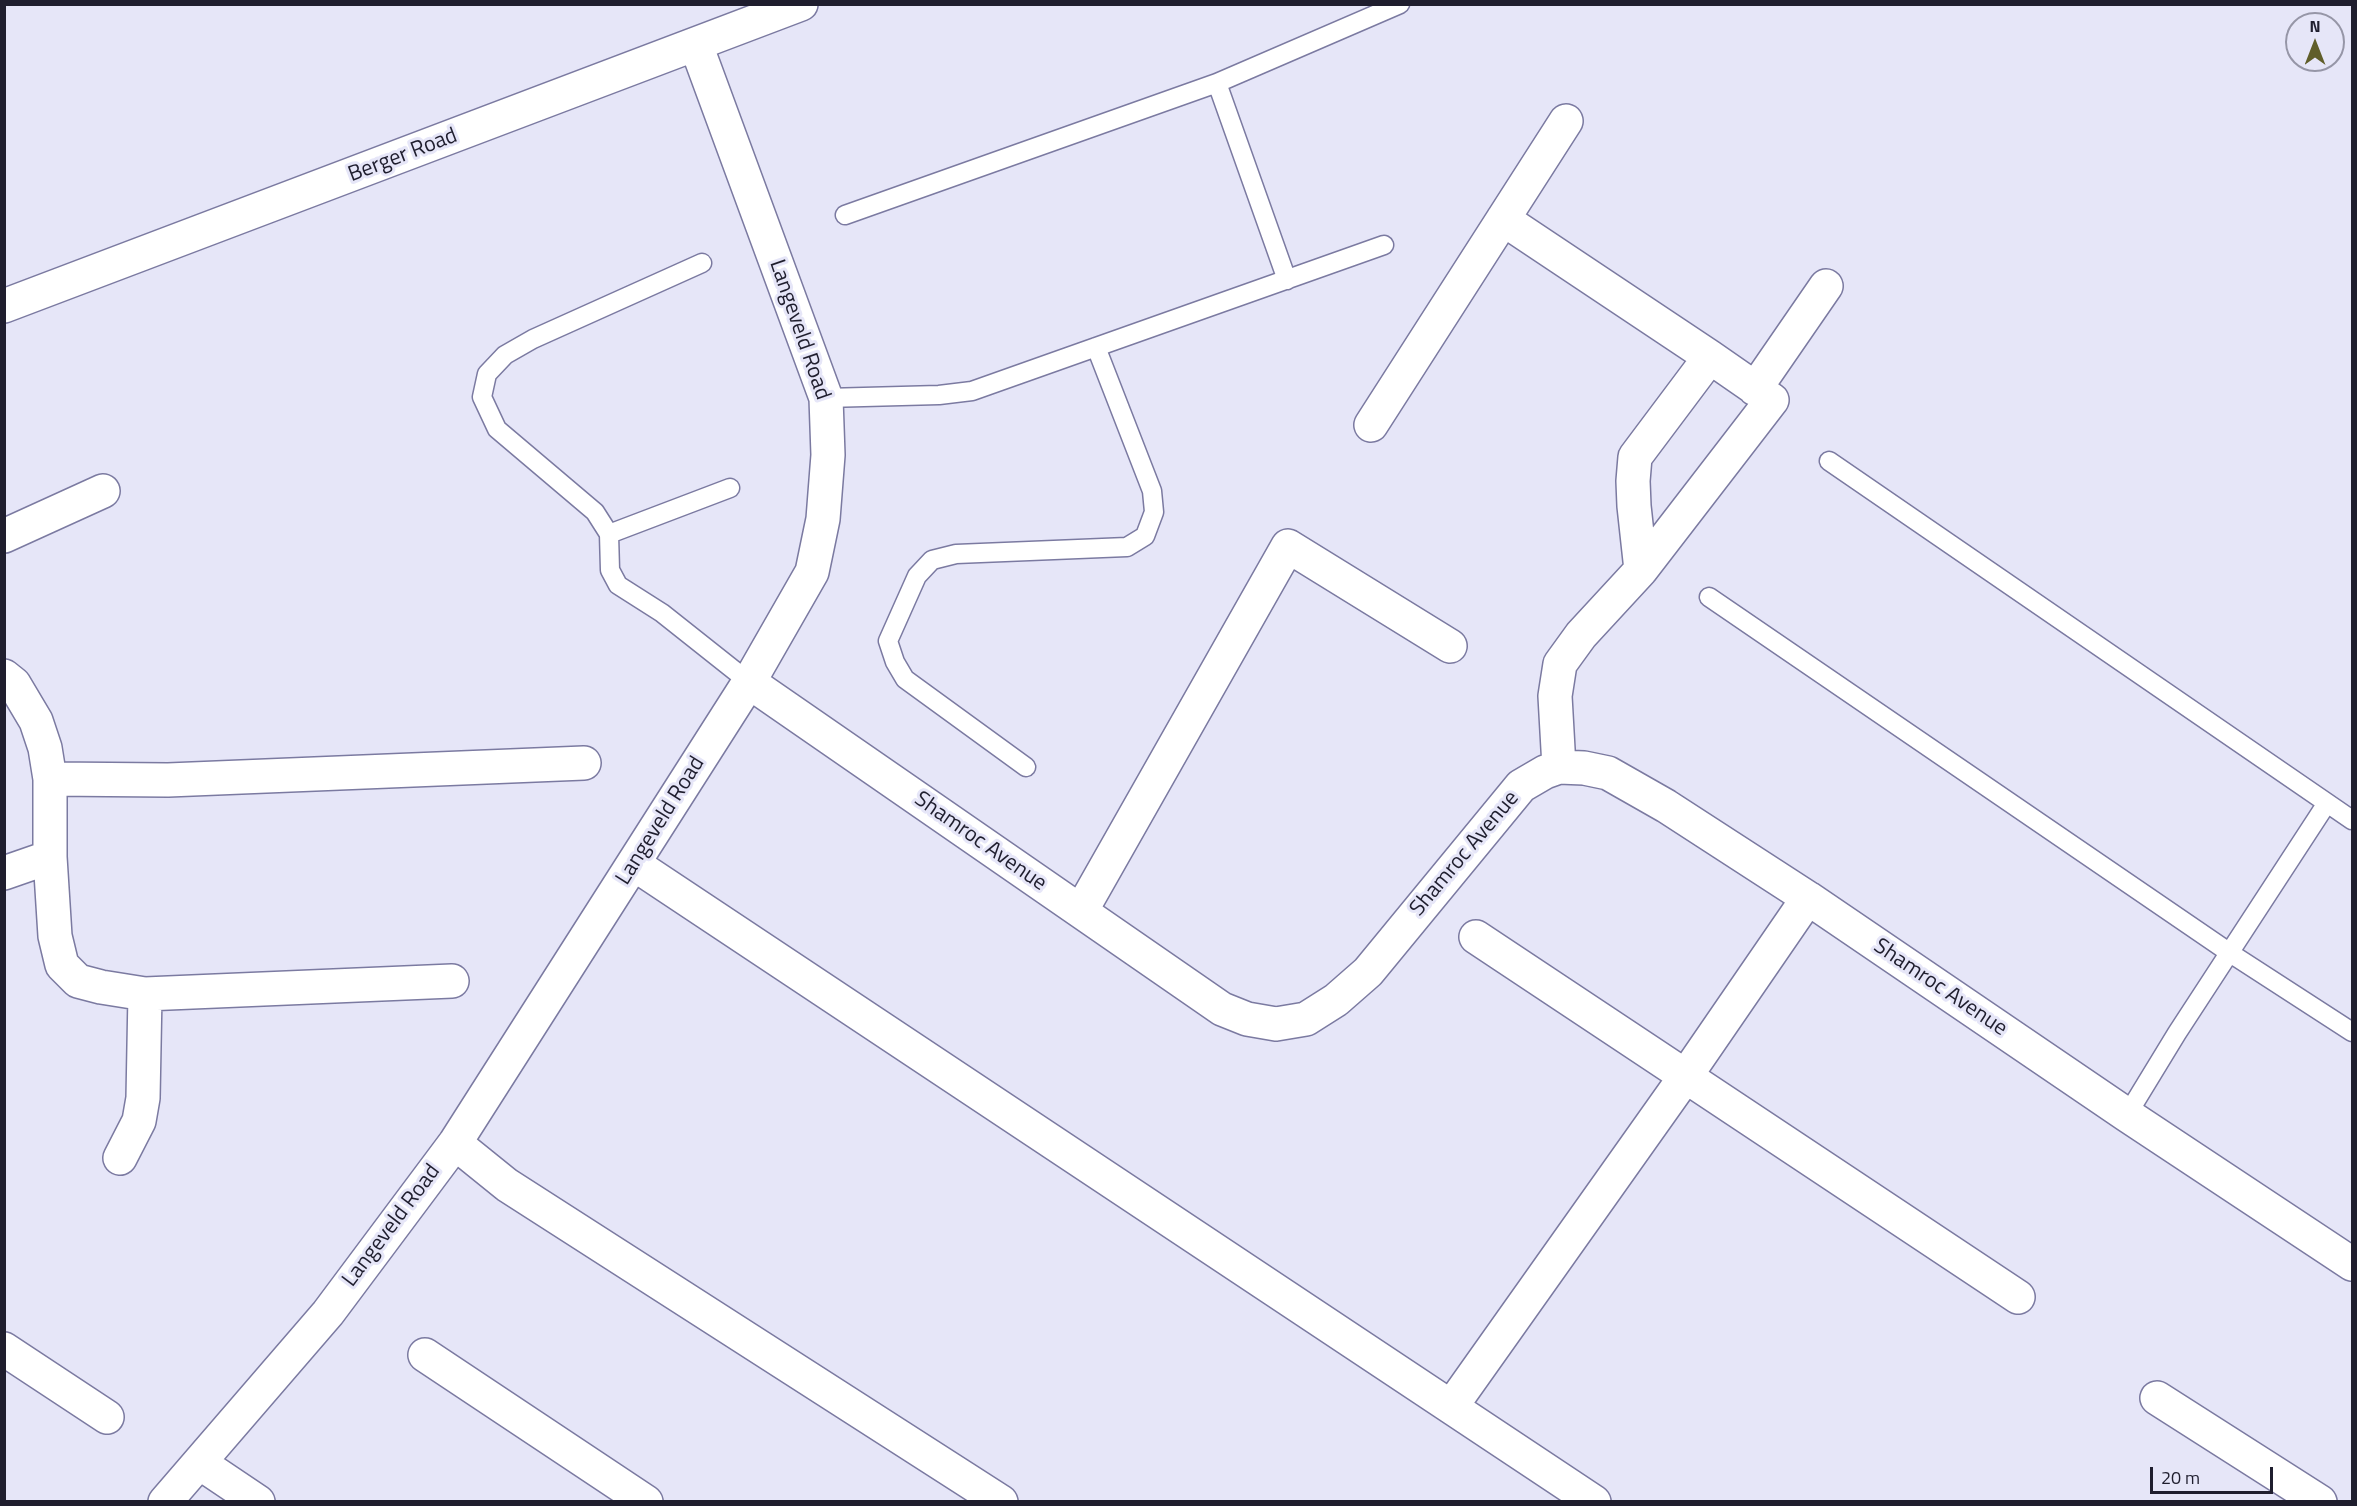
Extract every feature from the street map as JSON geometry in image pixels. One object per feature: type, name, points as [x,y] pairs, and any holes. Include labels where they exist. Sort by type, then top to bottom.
[{"type":"street","name":"Berger Road","points":[[4,306],[801,4]]},
{"type":"street","name":"Langeveld Road","points":[[165,1502],[328,1312],[455,1143],[749,682],[812,572],[823,519],[828,455],[826,398],[696,45]]},
{"type":"street","points":[[1371,425],[1566,121]]},
{"type":"street","points":[[1503,219],[1764,394]]},
{"type":"street","points":[[1559,767],[1555,696],[1560,664],[1581,635],[1641,570],[1764,394],[1826,286]]},
{"type":"street","points":[[1641,570],[1634,497],[1635,457],[1710,357]]},
{"type":"street","points":[[4,536],[103,491]]},
{"type":"street","points":[[1081,911],[1288,546],[1450,646]]},
{"type":"street","points":[[4,676],[14,684],[36,721],[45,748],[50,779],[50,857],[55,936],[62,965],[78,981],[145,994],[452,981]]},
{"type":"street","name":"Shamroc Avenue","points":[[749,682],[1222,1009],[1247,1019],[1276,1024],[1306,1019],[1336,1000],[1368,972],[1521,786],[1545,771],[1559,767],[1608,773],[1665,806],[1808,898],[2127,1115],[2352,1264]]},
{"type":"street","points":[[50,779],[168,780],[584,763]]},
{"type":"street","points":[[4,873],[50,857]]},
{"type":"street","points":[[634,864],[1594,1502]]},
{"type":"street","points":[[1451,1407],[1685,1077],[1808,898]]},
{"type":"street","points":[[1476,937],[2018,1297]]},
{"type":"street","points":[[120,1158],[139,1121],[143,1098],[145,994]]},
{"type":"street","points":[[455,1143],[507,1185],[1001,1502]]},
{"type":"street","points":[[4,1349],[107,1417]]},
{"type":"street","points":[[425,1355],[646,1502]]},
{"type":"street","points":[[2157,1398],[2320,1502]]},
{"type":"street","points":[[200,1463],[258,1502]]},
{"type":"lane","points":[[845,215],[1217,83],[1400,4]]},
{"type":"lane","points":[[1217,83],[1287,280]]},
{"type":"lane","points":[[826,398],[939,395],[972,391],[1384,246]]},
{"type":"lane","points":[[702,263],[533,339],[505,354],[487,374],[482,398],[498,429],[595,512],[609,534],[610,570],[618,585],[662,613],[749,682]]},
{"type":"lane","points":[[1026,767],[905,679],[895,663],[888,641],[917,576],[932,560],[956,554],[1127,547],[1145,536],[1154,512],[1152,491],[1096,347]]},
{"type":"lane","points":[[1829,462],[2352,820]]},
{"type":"lane","points":[[609,534],[730,488]]},
{"type":"lane","points":[[1709,597],[2229,953],[2352,1032]]},
{"type":"lane","points":[[2127,1115],[2327,803]]}]
